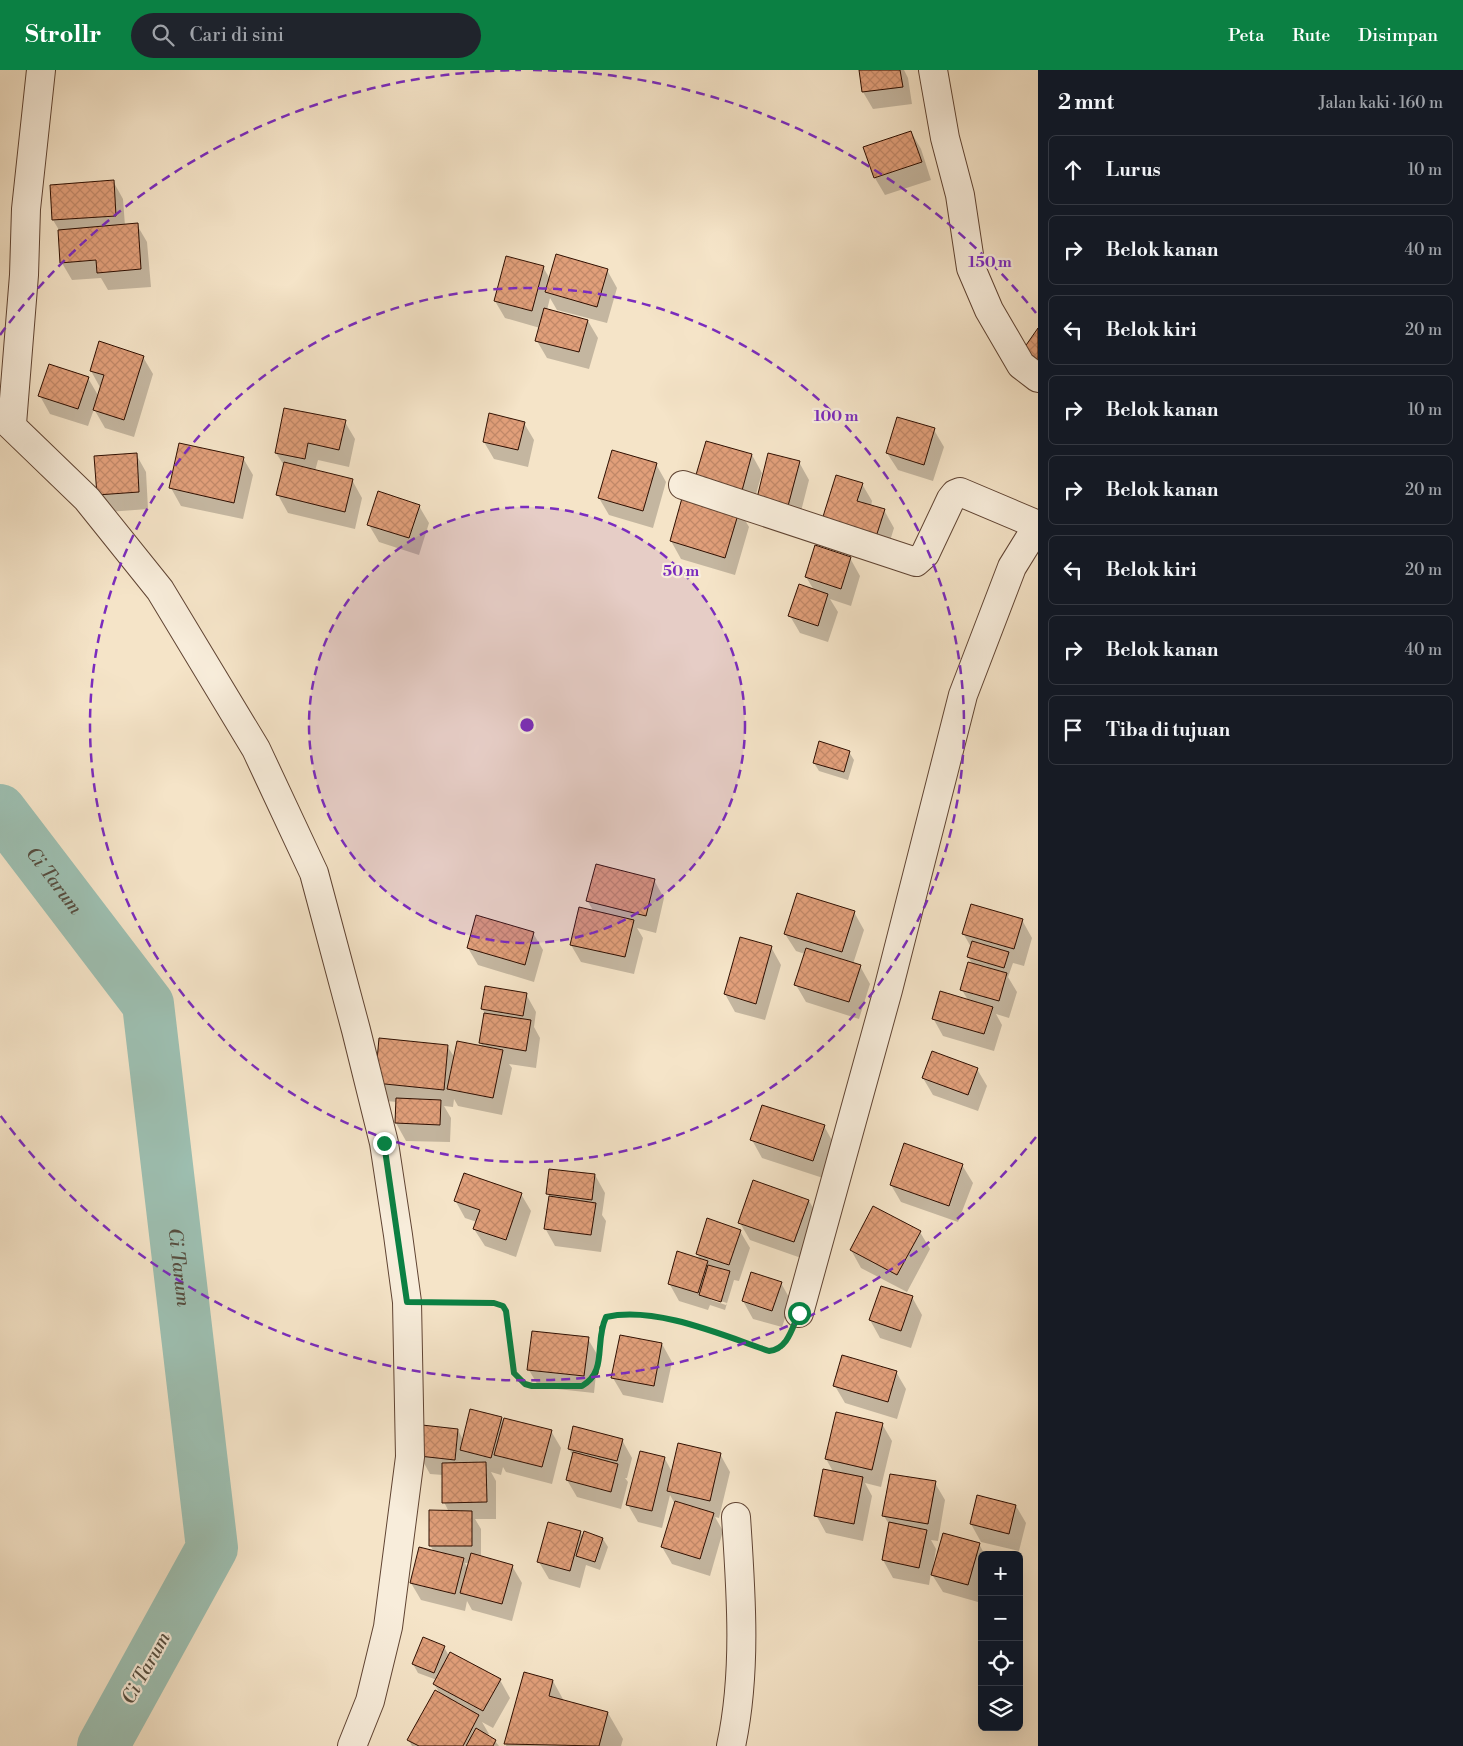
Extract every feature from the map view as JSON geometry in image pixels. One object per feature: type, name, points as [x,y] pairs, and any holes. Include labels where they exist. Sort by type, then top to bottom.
[{"type":"street","points":[[41,70],[26,210],[24,275],[6,419],[87,499],[160,590],[256,749],[314,873],[384,1143],[407,1302],[409,1467],[388,1627],[370,1701],[352,1746]]},
{"type":"street","points":[[933,70],[945,138],[960,195],[971,268],[989,310],[1021,365],[1038,378]]},
{"type":"street","points":[[683,485],[916,562],[925,554],[951,499],[960,492],[1038,525],[1012,567],[963,695],[888,990],[799,1313]]},
{"type":"street","points":[[730,1746],[740,1674],[740,1587],[736,1517]]},
{"type":"path","points":[[407,1302],[494,1303],[503,1306],[506,1311],[514,1373],[525,1384],[532,1386],[582,1386],[594,1378],[597,1373],[601,1327],[606,1317],[630,1315],[679,1321],[769,1351],[777,1350],[784,1345],[799,1313]]},
{"type":"building","points":[[859,70],[900,70],[903,87],[862,92]]},
{"type":"building","points":[[911,131],[922,162],[874,178],[863,147]]},
{"type":"building","points":[[114,180],[116,216],[52,220],[50,185]]},
{"type":"building","points":[[138,223],[141,269],[97,273],[96,260],[60,263],[58,230]]},
{"type":"building","points":[[556,254],[608,269],[597,307],[545,292]]},
{"type":"building","points":[[506,256],[544,266],[532,311],[494,301]]},
{"type":"building","points":[[544,308],[588,320],[579,352],[535,341]]},
{"type":"building","points":[[1038,328],[1038,361],[1022,351]]},
{"type":"building","points":[[99,341],[144,356],[124,420],[93,410],[104,375],[90,371]]},
{"type":"building","points":[[49,364],[89,377],[78,409],[38,396]]},
{"type":"building","points":[[284,408],[346,420],[339,450],[308,443],[305,459],[275,453]]},
{"type":"building","points":[[489,413],[525,422],[518,450],[483,442]]},
{"type":"building","points":[[897,417],[935,428],[924,465],[886,453]]},
{"type":"building","points":[[706,441],[752,454],[740,498],[693,485]]},
{"type":"building","points":[[179,443],[244,457],[234,503],[169,488]]},
{"type":"building","points":[[612,450],[657,463],[643,511],[598,498]]},
{"type":"building","points":[[137,453],[139,492],[97,495],[94,456]]},
{"type":"building","points":[[768,453],[800,461],[788,506],[757,498]]},
{"type":"building","points":[[284,462],[353,479],[345,512],[276,495]]},
{"type":"building","points":[[836,475],[863,483],[857,501],[885,509],[875,540],[821,523]]},
{"type":"building","points":[[378,491],[420,505],[409,538],[367,525]]},
{"type":"building","points":[[684,491],[740,508],[725,558],[670,541]]},
{"type":"building","points":[[815,545],[851,557],[841,589],[805,577]]},
{"type":"building","points":[[799,584],[828,594],[818,626],[788,616]]},
{"type":"building","points":[[819,741],[850,751],[844,772],[813,763]]},
{"type":"building","points":[[596,864],[655,879],[646,916],[586,901]]},
{"type":"building","points":[[797,893],[855,911],[842,952],[784,934]]},
{"type":"building","points":[[971,904],[1023,919],[1014,949],[962,934]]},
{"type":"building","points":[[579,907],[634,920],[625,957],[570,945]]},
{"type":"building","points":[[476,915],[534,932],[525,965],[467,948]]},
{"type":"building","points":[[740,937],[772,946],[756,1004],[724,994]]},
{"type":"building","points":[[972,941],[1009,952],[1004,968],[967,957]]},
{"type":"building","points":[[806,948],[861,965],[849,1002],[794,985]]},
{"type":"building","points":[[968,962],[1007,973],[999,1001],[960,990]]},
{"type":"building","points":[[485,986],[527,993],[523,1016],[481,1009]]},
{"type":"building","points":[[940,991],[993,1007],[984,1034],[932,1019]]},
{"type":"building","points":[[484,1013],[531,1020],[526,1051],[479,1043]]},
{"type":"building","points":[[379,1038],[448,1045],[444,1090],[375,1083]]},
{"type":"building","points":[[457,1041],[503,1050],[493,1098],[447,1089]]},
{"type":"building","points":[[932,1051],[978,1068],[968,1095],[922,1078]]},
{"type":"building","points":[[396,1098],[441,1100],[440,1125],[395,1123]]},
{"type":"building","points":[[762,1105],[825,1125],[813,1161],[750,1140]]},
{"type":"building","points":[[904,1143],[963,1164],[949,1206],[890,1185]]},
{"type":"building","points":[[549,1169],[595,1174],[592,1200],[546,1194]]},
{"type":"building","points":[[464,1173],[522,1193],[506,1240],[473,1229],[480,1210],[454,1201]]},
{"type":"building","points":[[753,1180],[809,1200],[794,1242],[738,1223]]},
{"type":"building","points":[[549,1196],[596,1203],[591,1235],[544,1229]]},
{"type":"building","points":[[873,1206],[921,1231],[897,1275],[850,1250]]},
{"type":"building","points":[[707,1218],[741,1230],[729,1265],[696,1254]]},
{"type":"building","points":[[677,1251],[708,1261],[698,1293],[668,1284]]},
{"type":"building","points":[[708,1265],[730,1271],[721,1302],[699,1295]]},
{"type":"building","points":[[751,1272],[782,1282],[772,1311],[742,1301]]},
{"type":"building","points":[[881,1286],[913,1296],[901,1331],[869,1320]]},
{"type":"building","points":[[532,1331],[589,1337],[584,1376],[527,1370]]},
{"type":"building","points":[[620,1335],[662,1343],[654,1386],[611,1378]]},
{"type":"building","points":[[842,1355],[897,1371],[888,1402],[833,1386]]},
{"type":"building","points":[[470,1409],[502,1417],[491,1458],[460,1450]]},
{"type":"building","points":[[836,1412],[883,1423],[872,1470],[825,1459]]},
{"type":"building","points":[[504,1418],[552,1430],[542,1467],[494,1455]]},
{"type":"building","points":[[422,1425],[458,1429],[455,1460],[419,1456]]},
{"type":"building","points":[[573,1426],[623,1439],[617,1461],[568,1449]]},
{"type":"building","points":[[678,1443],[721,1453],[710,1501],[667,1491]]},
{"type":"building","points":[[640,1451],[665,1457],[652,1511],[626,1505]]},
{"type":"building","points":[[573,1452],[618,1464],[611,1492],[566,1480]]},
{"type":"building","points":[[486,1462],[487,1502],[442,1503],[442,1463]]},
{"type":"building","points":[[823,1469],[863,1477],[854,1524],[814,1516]]},
{"type":"building","points":[[890,1474],[936,1481],[928,1524],[882,1516]]},
{"type":"building","points":[[977,1495],[1016,1505],[1009,1534],[970,1524]]},
{"type":"building","points":[[675,1501],[714,1513],[700,1559],[661,1547]]},
{"type":"building","points":[[429,1510],[472,1511],[472,1546],[429,1546]]},
{"type":"building","points":[[548,1522],[581,1531],[570,1571],[537,1562]]},
{"type":"building","points":[[889,1522],[927,1530],[919,1568],[882,1560]]},
{"type":"building","points":[[584,1531],[603,1538],[595,1562],[576,1556]]},
{"type":"building","points":[[943,1533],[980,1543],[968,1585],[931,1575]]},
{"type":"building","points":[[419,1547],[464,1558],[455,1594],[410,1583]]},
{"type":"building","points":[[471,1553],[513,1565],[502,1604],[460,1593]]},
{"type":"building","points":[[423,1637],[445,1646],[434,1673],[412,1664]]},
{"type":"building","points":[[450,1652],[501,1679],[483,1711],[433,1684]]},
{"type":"building","points":[[524,1672],[553,1680],[549,1696],[608,1712],[599,1746],[504,1744]]},
{"type":"building","points":[[435,1690],[479,1715],[463,1746],[419,1746],[407,1740]]},
{"type":"building","points":[[476,1728],[496,1740],[493,1746],[466,1746]]},
{"type":"waterway","name":"Ci Tarum","points":[[0,810],[148,1004],[212,1548],[103,1746]]},
{"type":"route","points":[[384,1143],[407,1302],[494,1303],[503,1306],[506,1311],[514,1373],[525,1384],[532,1386],[582,1386],[594,1378],[597,1373],[601,1327],[606,1317],[630,1315],[679,1321],[769,1351],[777,1350],[784,1345],[799,1313]]}]
